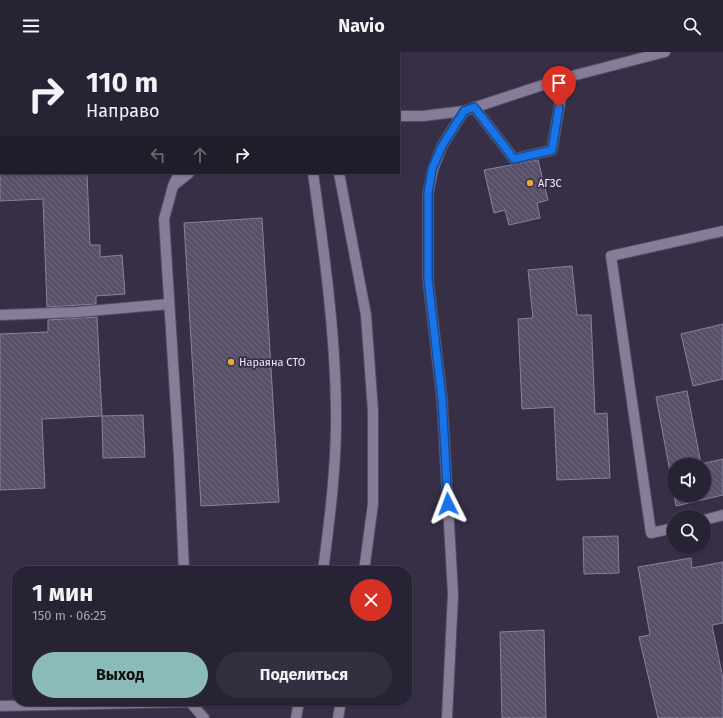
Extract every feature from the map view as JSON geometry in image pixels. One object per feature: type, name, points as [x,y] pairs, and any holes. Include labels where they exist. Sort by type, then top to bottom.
[{"type":"street","points":[[400,116],[423,116],[464,111],[564,78],[665,52]]},
{"type":"street","points":[[474,107],[514,159],[552,150],[564,78]]},
{"type":"street","points":[[447,718],[453,594],[442,399],[428,279],[428,194],[432,169],[442,146],[464,111]]},
{"type":"street","points":[[179,174],[173,186],[164,219],[179,457],[184,566]]},
{"type":"street","points":[[173,186],[188,174]]},
{"type":"street","points":[[313,174],[332,313],[336,409],[331,505],[324,566]]},
{"type":"street","points":[[339,174],[366,315],[374,411],[373,504],[365,566]]},
{"type":"street","points":[[667,530],[651,533],[611,256],[723,232]]},
{"type":"street","points":[[0,315],[78,312],[169,304]]},
{"type":"street","points":[[711,518],[723,515]]},
{"type":"street","points":[[0,706],[12,706]]},
{"type":"street","points":[[193,706],[204,718]]},
{"type":"street","points":[[296,718],[298,706]]},
{"type":"street","points":[[338,718],[340,706]]},
{"type":"building","points":[[538,160],[548,200],[537,203],[540,218],[509,225],[505,210],[494,213],[484,170]]},
{"type":"building","points":[[0,174],[87,174],[90,245],[100,245],[100,257],[122,255],[125,294],[96,296],[96,304],[47,307],[43,199],[0,201]]},
{"type":"building","name":"Нараяна СТО","points":[[262,218],[279,502],[201,506],[184,223]]},
{"type":"building","points":[[572,266],[577,315],[591,315],[595,414],[607,413],[610,478],[557,480],[554,407],[522,409],[518,319],[533,318],[528,270]]},
{"type":"building","points":[[97,317],[102,416],[42,419],[45,488],[0,490],[0,334],[48,332],[48,320]]},
{"type":"building","points":[[723,324],[723,379],[693,386],[681,334]]},
{"type":"building","points":[[687,391],[700,458],[667,458],[656,397]]},
{"type":"building","points":[[143,415],[145,457],[103,458],[102,416]]},
{"type":"building","points":[[723,459],[723,495],[711,498],[711,462]]},
{"type":"building","points":[[675,502],[693,502],[676,506]]},
{"type":"building","points":[[618,536],[619,573],[584,574],[583,537]]},
{"type":"building","points":[[691,558],[692,568],[723,562],[723,623],[712,625],[723,679],[723,718],[658,718],[639,637],[650,635],[638,567]]},
{"type":"building","points":[[544,630],[546,718],[502,718],[500,632]]},
{"type":"place","name":"АГЗС","points":[[530,183]]},
{"type":"place","name":"Нараяна СТО","points":[[231,362]]},
{"type":"route","points":[[448,504],[442,399],[428,279],[428,194],[432,169],[442,146],[464,111],[474,107],[514,159],[552,150],[559,107]]}]
